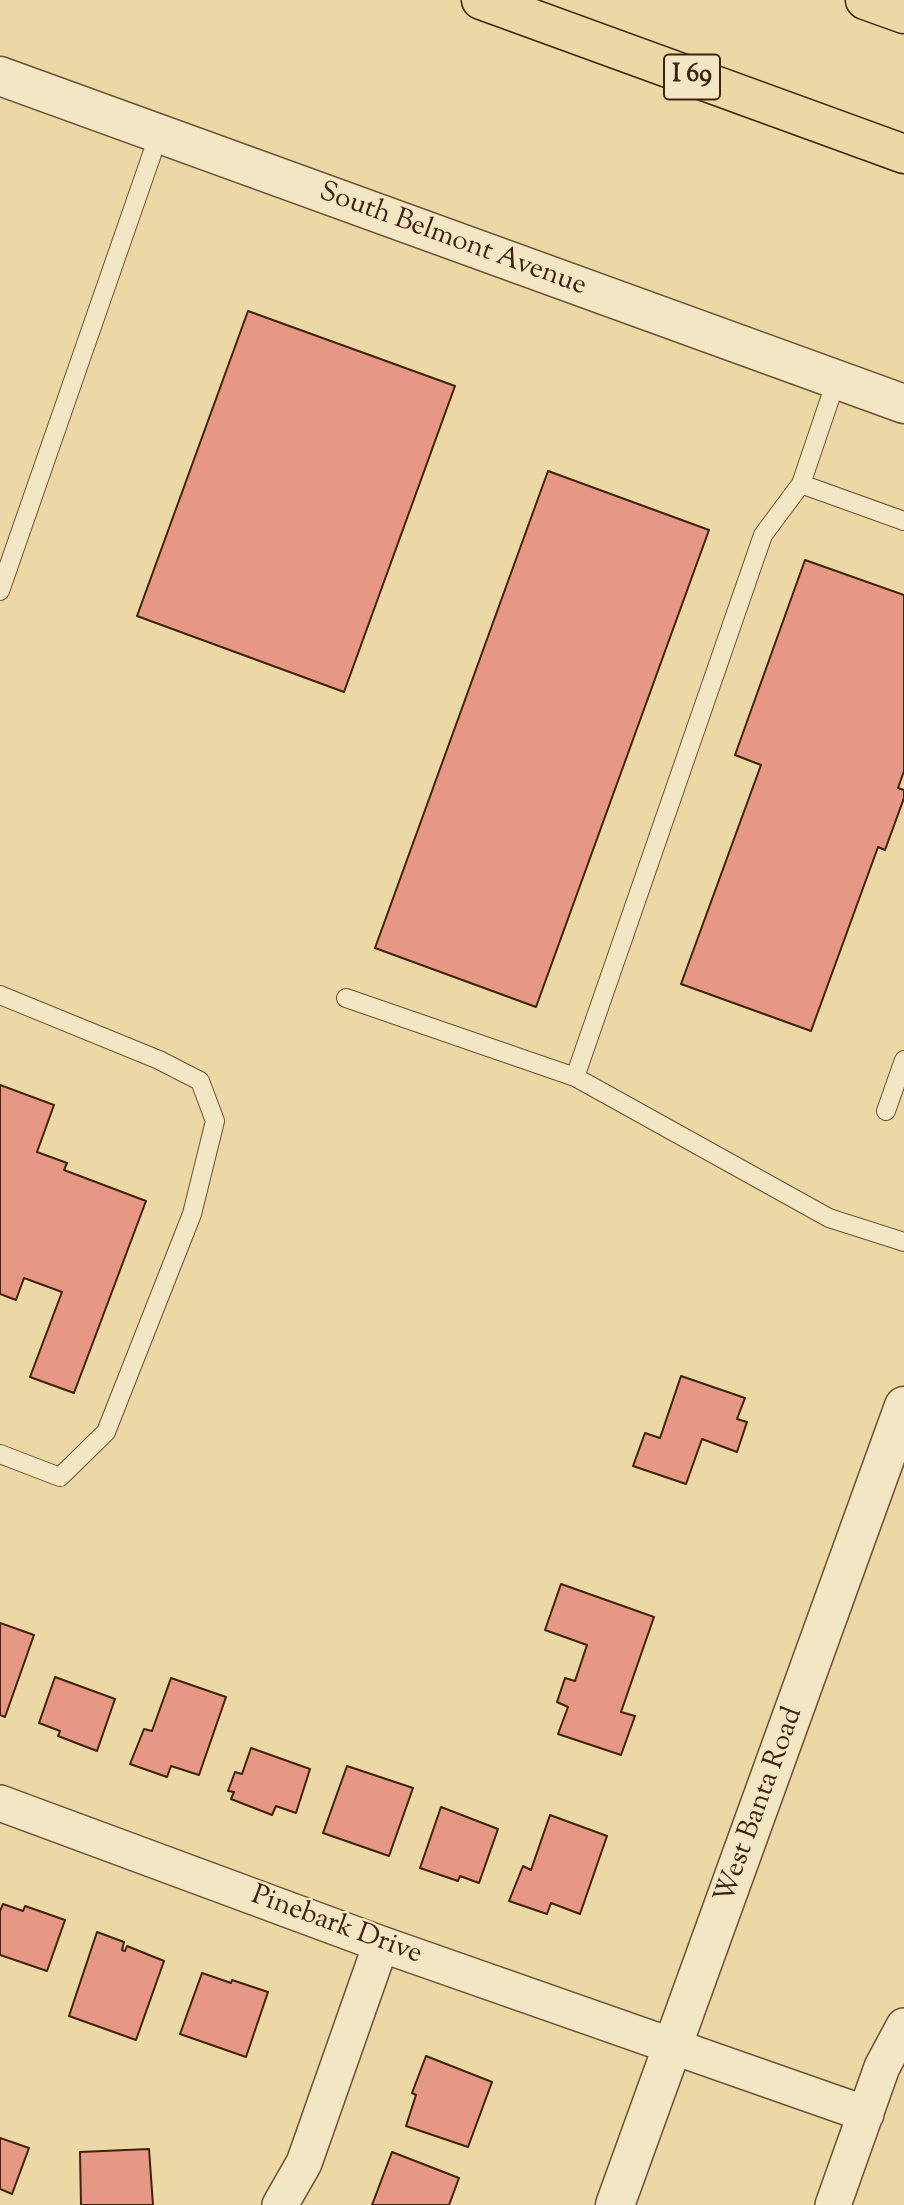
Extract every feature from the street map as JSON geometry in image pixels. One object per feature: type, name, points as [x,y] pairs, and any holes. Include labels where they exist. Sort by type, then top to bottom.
[{"type":"highway","name":"I 69","points":[[481,0],[904,154]]},
{"type":"highway","points":[[865,0],[904,14]]},
{"type":"street","name":"South Belmont Avenue","points":[[0,76],[904,404]]},
{"type":"street","name":"West Banta Road","points":[[615,2205],[904,1406]]},
{"type":"street","name":"Pinebark Drive","points":[[0,1802],[381,1944],[866,2114]]},
{"type":"street","points":[[280,2205],[304,2163],[381,1944]]},
{"type":"street","points":[[833,2205],[882,2067],[904,2026]]},
{"type":"lane","points":[[0,591],[159,134]]},
{"type":"lane","points":[[575,1077],[763,535],[801,484],[836,381]]},
{"type":"lane","points":[[801,484],[904,521]]},
{"type":"lane","points":[[0,995],[159,1060],[200,1081],[215,1121],[192,1214],[106,1432],[60,1477],[0,1454]]},
{"type":"lane","points":[[346,998],[575,1077],[829,1218],[904,1242]]},
{"type":"lane","points":[[886,1111],[904,1060]]},
{"type":"building","points":[[248,311],[455,386],[344,692],[137,616]]},
{"type":"building","points":[[548,471],[709,530],[536,1007],[375,948]]},
{"type":"building","points":[[805,560],[904,595],[904,771],[898,788],[904,790],[904,798],[885,850],[878,847],[811,1031],[681,984],[761,765],[735,755]]},
{"type":"building","points":[[0,1085],[54,1105],[37,1152],[67,1163],[64,1170],[146,1201],[74,1393],[30,1377],[62,1292],[24,1278],[16,1300],[0,1294]]},
{"type":"building","points":[[681,1376],[745,1398],[737,1419],[747,1422],[737,1452],[702,1439],[686,1484],[633,1466],[645,1433],[660,1438]]},
{"type":"building","points":[[561,1584],[654,1617],[621,1712],[635,1716],[621,1755],[558,1734],[568,1707],[557,1702],[565,1678],[575,1681],[587,1645],[545,1630]]},
{"type":"building","points":[[0,1623],[34,1635],[5,1717],[0,1715]]},
{"type":"building","points":[[55,1677],[115,1699],[97,1751],[58,1736],[60,1731],[39,1723]]},
{"type":"building","points":[[171,1678],[226,1697],[199,1775],[171,1766],[167,1777],[130,1764],[144,1729],[152,1731]]},
{"type":"building","points":[[251,1748],[310,1769],[296,1813],[276,1806],[272,1815],[231,1799],[234,1792],[228,1791],[235,1772],[242,1774]]},
{"type":"building","points":[[347,1766],[413,1788],[389,1856],[323,1833]]},
{"type":"building","points":[[441,1807],[498,1829],[479,1883],[460,1876],[458,1881],[420,1868]]},
{"type":"building","points":[[550,1815],[607,1836],[580,1914],[551,1903],[547,1914],[509,1901],[523,1866],[531,1870]]},
{"type":"building","points":[[3,1904],[23,1911],[25,1906],[65,1920],[47,1971],[0,1955],[0,1911]]},
{"type":"building","points":[[97,1932],[124,1942],[122,1950],[125,1951],[127,1946],[164,1961],[136,2040],[69,2016]]},
{"type":"building","points":[[202,1973],[268,1992],[246,2057],[180,2034]]},
{"type":"building","points":[[426,2056],[492,2082],[468,2147],[406,2126],[416,2095],[412,2093]]},
{"type":"building","points":[[0,2138],[29,2148],[12,2194],[0,2189]]},
{"type":"building","points":[[149,2149],[153,2205],[81,2205],[80,2152]]},
{"type":"building","points":[[392,2152],[459,2178],[449,2205],[372,2205]]}]
